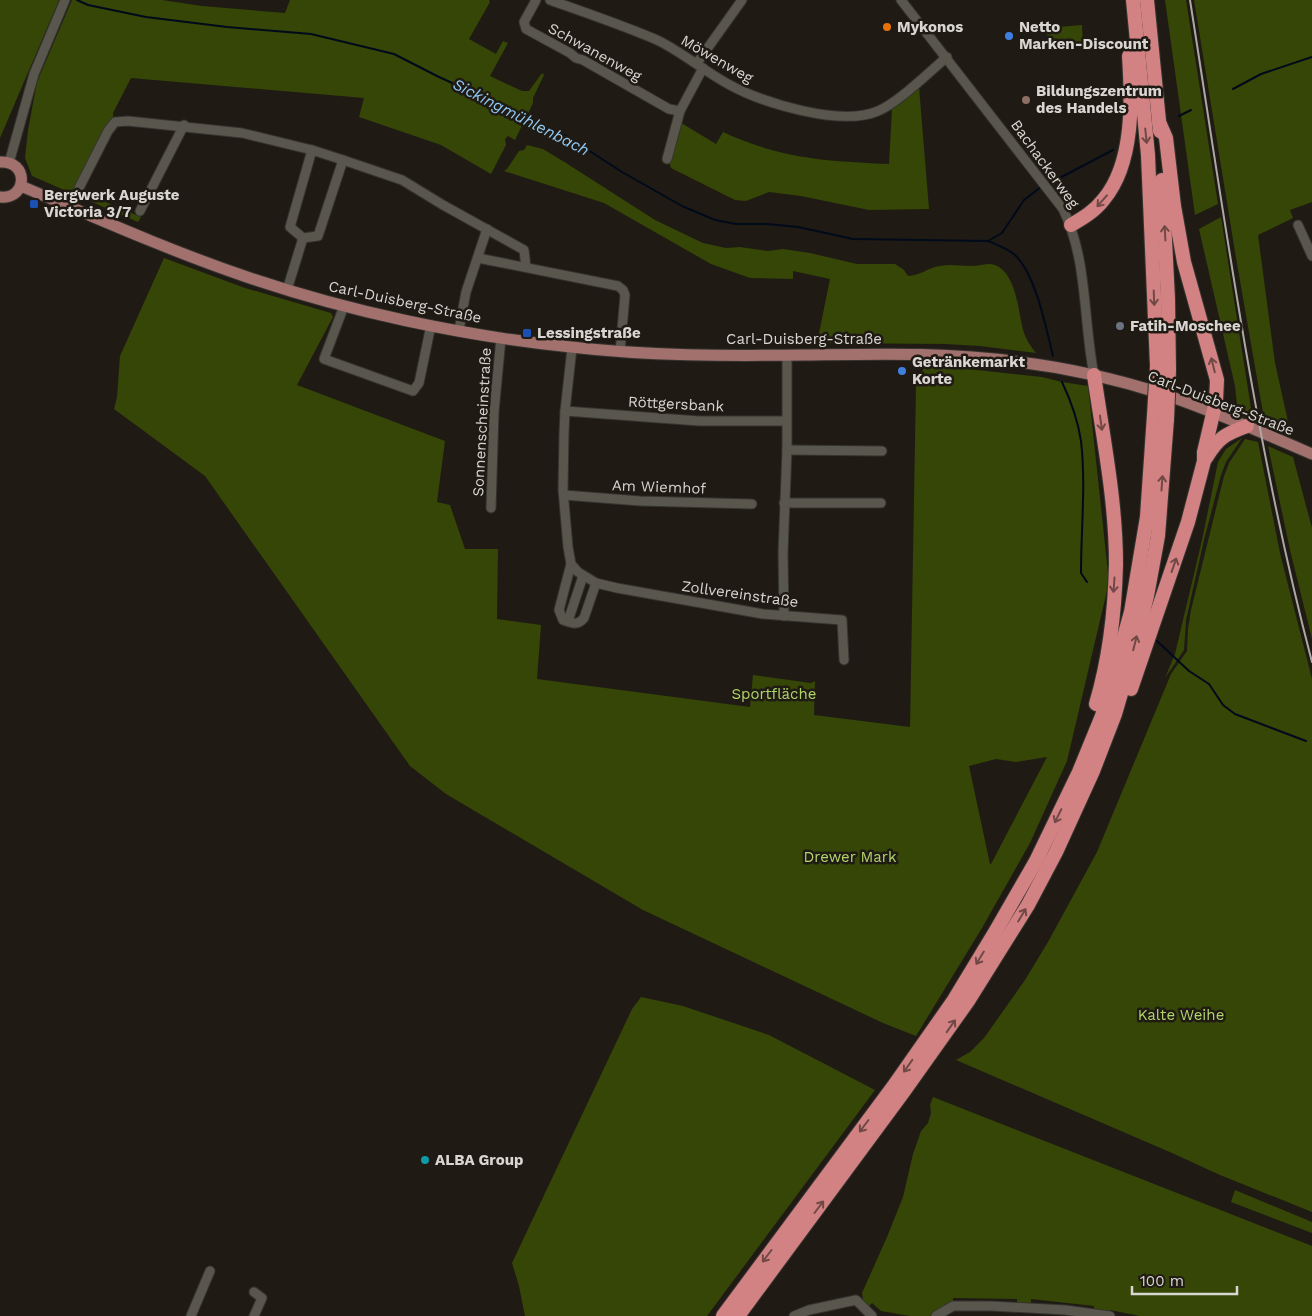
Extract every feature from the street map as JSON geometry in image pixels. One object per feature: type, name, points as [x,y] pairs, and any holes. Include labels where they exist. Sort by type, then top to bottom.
[{"type":"highway","points":[[1071,225],[1091,213],[1103,201],[1116,181],[1124,158],[1131,88],[1126,0]]},
{"type":"highway","points":[[1133,0],[1148,155],[1162,368]]},
{"type":"highway","points":[[738,1316],[928,1048],[1001,949],[1056,852],[1093,771],[1115,714],[1147,596],[1158,536],[1162,368],[1168,299],[1159,122],[1147,0]]},
{"type":"highway","points":[[1056,852],[1073,830],[1102,764],[1142,659],[1185,531],[1204,461],[1204,452],[1217,394],[1217,380],[1184,262],[1174,206],[1166,138],[1159,122]]},
{"type":"highway","points":[[1079,772],[1080,755],[1106,665],[1116,565],[1114,524],[1094,375]]},
{"type":"highway","points":[[928,1048],[1036,861],[1079,772],[1102,716],[1132,612],[1161,417]]},
{"type":"highway","points":[[1204,461],[1221,437],[1247,426]]},
{"type":"highway","points":[[723,1316],[899,1089]]},
{"type":"main road","points":[[0,197],[13,195],[21,186],[20,173],[15,166],[5,162]]},
{"type":"main road","name":"Carl-Duisberg-Straße","points":[[21,186],[243,276],[344,306],[431,325],[501,338],[572,348],[620,352],[787,356],[914,354],[961,356],[1021,362],[1094,375],[1162,394],[1247,426],[1312,454]]},
{"type":"street","points":[[5,162],[34,74],[65,0]]},
{"type":"street","name":"Schwanenweg","points":[[536,0],[524,22],[526,29],[669,109],[680,111]]},
{"type":"street","name":"Möwenweg","points":[[550,0],[650,38],[700,66],[727,84],[795,110],[860,117],[879,111],[893,102],[947,57]]},
{"type":"street","points":[[667,159],[680,111],[700,66],[742,0]]},
{"type":"street","name":"Bachackerweg","points":[[901,0],[1063,209],[1071,225],[1080,262],[1090,356],[1094,375]]},
{"type":"street","points":[[79,188],[108,130],[115,122],[128,121],[184,125],[242,132],[312,150],[402,180],[524,250],[526,267]]},
{"type":"street","points":[[140,211],[184,125]]},
{"type":"street","points":[[312,150],[290,227],[302,238],[318,236],[343,160]]},
{"type":"street","points":[[1298,225],[1312,256]]},
{"type":"street","points":[[459,330],[466,292],[487,229]]},
{"type":"street","points":[[287,290],[302,238]]},
{"type":"street","points":[[478,258],[618,286],[625,295],[620,352]]},
{"type":"street","points":[[344,306],[324,359],[413,390],[419,383],[431,325]]},
{"type":"street","name":"Sonnenscheinstraße","points":[[491,508],[494,412],[501,338]]},
{"type":"street","points":[[572,348],[565,411],[564,495],[571,564],[559,610],[563,620],[577,623],[584,618],[596,583]]},
{"type":"street","points":[[784,616],[787,356]]},
{"type":"street","name":"Röttgersbank","points":[[565,411],[700,421],[786,421]]},
{"type":"street","points":[[787,450],[882,451]]},
{"type":"street","name":"Am Wiemhof","points":[[564,495],[640,501],[752,504]]},
{"type":"street","points":[[784,503],[881,503]]},
{"type":"street","name":"Zollvereinstraße","points":[[571,564],[584,576],[596,583],[627,590],[784,616],[842,620],[844,660]]},
{"type":"street","points":[[568,621],[584,576]]},
{"type":"street","points":[[191,1316],[210,1271]]},
{"type":"street","points":[[254,1292],[262,1298],[254,1316]]},
{"type":"street","points":[[794,1316],[808,1310],[856,1300],[872,1316]]},
{"type":"street","points":[[936,1316],[953,1306],[1065,1310],[1106,1315]]},
{"type":"green space","points":[[0,0],[59,0],[0,138]]},
{"type":"green space","points":[[72,0],[162,0],[202,6],[285,13],[290,0],[489,0],[490,2],[469,39],[496,54],[503,41],[508,43],[490,76],[522,91],[529,91],[542,73],[544,75],[515,140],[508,136],[505,139],[506,145],[491,174],[441,145],[359,117],[364,98],[131,78],[75,189],[141,217],[138,222],[32,176],[25,158],[37,82]]},
{"type":"green space","points":[[1165,0],[1186,0],[1218,204],[1195,215]]},
{"type":"green space","points":[[1194,0],[1312,0],[1312,202],[1290,210],[1293,218],[1258,235],[1275,363],[1291,435],[1265,424]]},
{"type":"green space","points":[[1082,25],[1083,48],[1048,50],[1047,28]]},
{"type":"green space","points":[[919,87],[929,209],[869,210],[801,196],[769,192],[746,201],[735,200],[671,168],[669,161],[678,121],[716,144],[723,132],[765,148],[804,157],[845,162],[889,164],[892,109]]},
{"type":"green space","points":[[527,145],[543,149],[655,220],[703,243],[726,248],[740,247],[768,251],[783,249],[857,264],[895,264],[904,270],[908,276],[917,275],[944,265],[971,266],[990,264],[999,267],[1006,273],[1011,282],[1024,333],[1036,353],[945,344],[817,343],[830,279],[793,271],[793,279],[750,278],[711,264],[604,203],[504,171],[519,151],[524,150]]},
{"type":"green space","points":[[1221,217],[1253,421],[1238,414],[1235,386],[1199,229]]},
{"type":"green space","name":"Drewer Mark","points":[[164,258],[245,288],[331,313],[333,317],[297,385],[445,441],[437,502],[450,505],[465,549],[498,549],[497,619],[541,625],[537,679],[750,707],[753,675],[811,683],[815,681],[814,715],[910,727],[916,384],[922,385],[923,364],[957,365],[968,369],[1042,377],[1088,386],[1109,582],[1067,761],[1030,843],[982,928],[916,1036],[883,1023],[643,910],[446,794],[410,766],[205,476],[114,409],[117,397],[120,356]],"holes":[[[1047,757],[991,864],[969,766],[996,759],[1016,762]]]},
{"type":"green space","points":[[1242,438],[1226,462],[1221,475],[1186,620],[1184,650],[1165,678],[1175,654],[1218,462],[1226,449]]},
{"type":"green space","name":"Kalte Weihe","points":[[1245,439],[1258,442],[1280,553],[1312,679],[1312,1212],[1220,1175],[956,1060],[970,1052],[984,1038],[1025,980],[1097,852],[1171,674],[1187,651],[1191,610],[1224,476],[1229,463]]},
{"type":"green space","points":[[1268,446],[1293,457],[1312,528],[1312,639],[1290,550]]},
{"type":"green space","points":[[641,997],[683,1006],[769,1035],[875,1090],[707,1316],[525,1316],[512,1263],[632,1009]]},
{"type":"green space","points":[[933,1097],[1312,1246],[1312,1316],[1140,1316],[1110,1310],[1108,1313],[1094,1311],[1094,1306],[1031,1299],[1031,1304],[1017,1304],[1017,1299],[953,1298],[953,1303],[944,1306],[930,1316],[910,1316],[881,1311],[872,1303],[868,1307],[863,1300],[862,1293],[903,1197],[913,1154],[921,1131],[928,1123]]},
{"type":"green space","points":[[1235,1190],[1312,1222],[1312,1233],[1231,1202]]},
{"type":"waterway","name":"Sickingmühlenbach","points":[[77,0],[88,5],[146,17],[227,27],[311,34],[394,54],[568,137],[622,172],[682,206],[715,220],[736,224],[798,227],[853,239],[988,241],[1015,255],[1029,275],[1039,302],[1053,356]]},
{"type":"waterway","points":[[1233,89],[1261,74],[1312,57]]},
{"type":"waterway","points":[[1179,116],[1191,110]]},
{"type":"waterway","points":[[1048,184],[1113,150]]},
{"type":"waterway","points":[[988,241],[1002,233],[1024,200],[1041,187]]},
{"type":"waterway","points":[[1062,382],[1074,411],[1081,441],[1083,490],[1081,573],[1087,582]]},
{"type":"waterway","points":[[1157,641],[1189,671],[1209,684],[1223,705],[1235,714],[1306,741]]},
{"type":"railway","points":[[1190,0],[1229,249],[1258,415],[1274,498],[1312,662]]},
{"type":"place","name":"Mykonos","points":[[887,27]]},
{"type":"place","name":"Netto Marken-Discount","points":[[1009,36]]},
{"type":"place","name":"Bildungszentrum des Handels","points":[[1026,100]]},
{"type":"place","name":"Bergwerk Auguste Victoria 3/7","points":[[34,204]]},
{"type":"place","name":"Fatih-Moschee","points":[[1120,326]]},
{"type":"place","name":"Lessingstraße","points":[[527,333]]},
{"type":"place","name":"Getränkemarkt Korte","points":[[902,371]]},
{"type":"place","name":"ALBA Group","points":[[425,1160]]},
{"type":"park label","name":"Sportfläche","points":[[774,694]]}]
